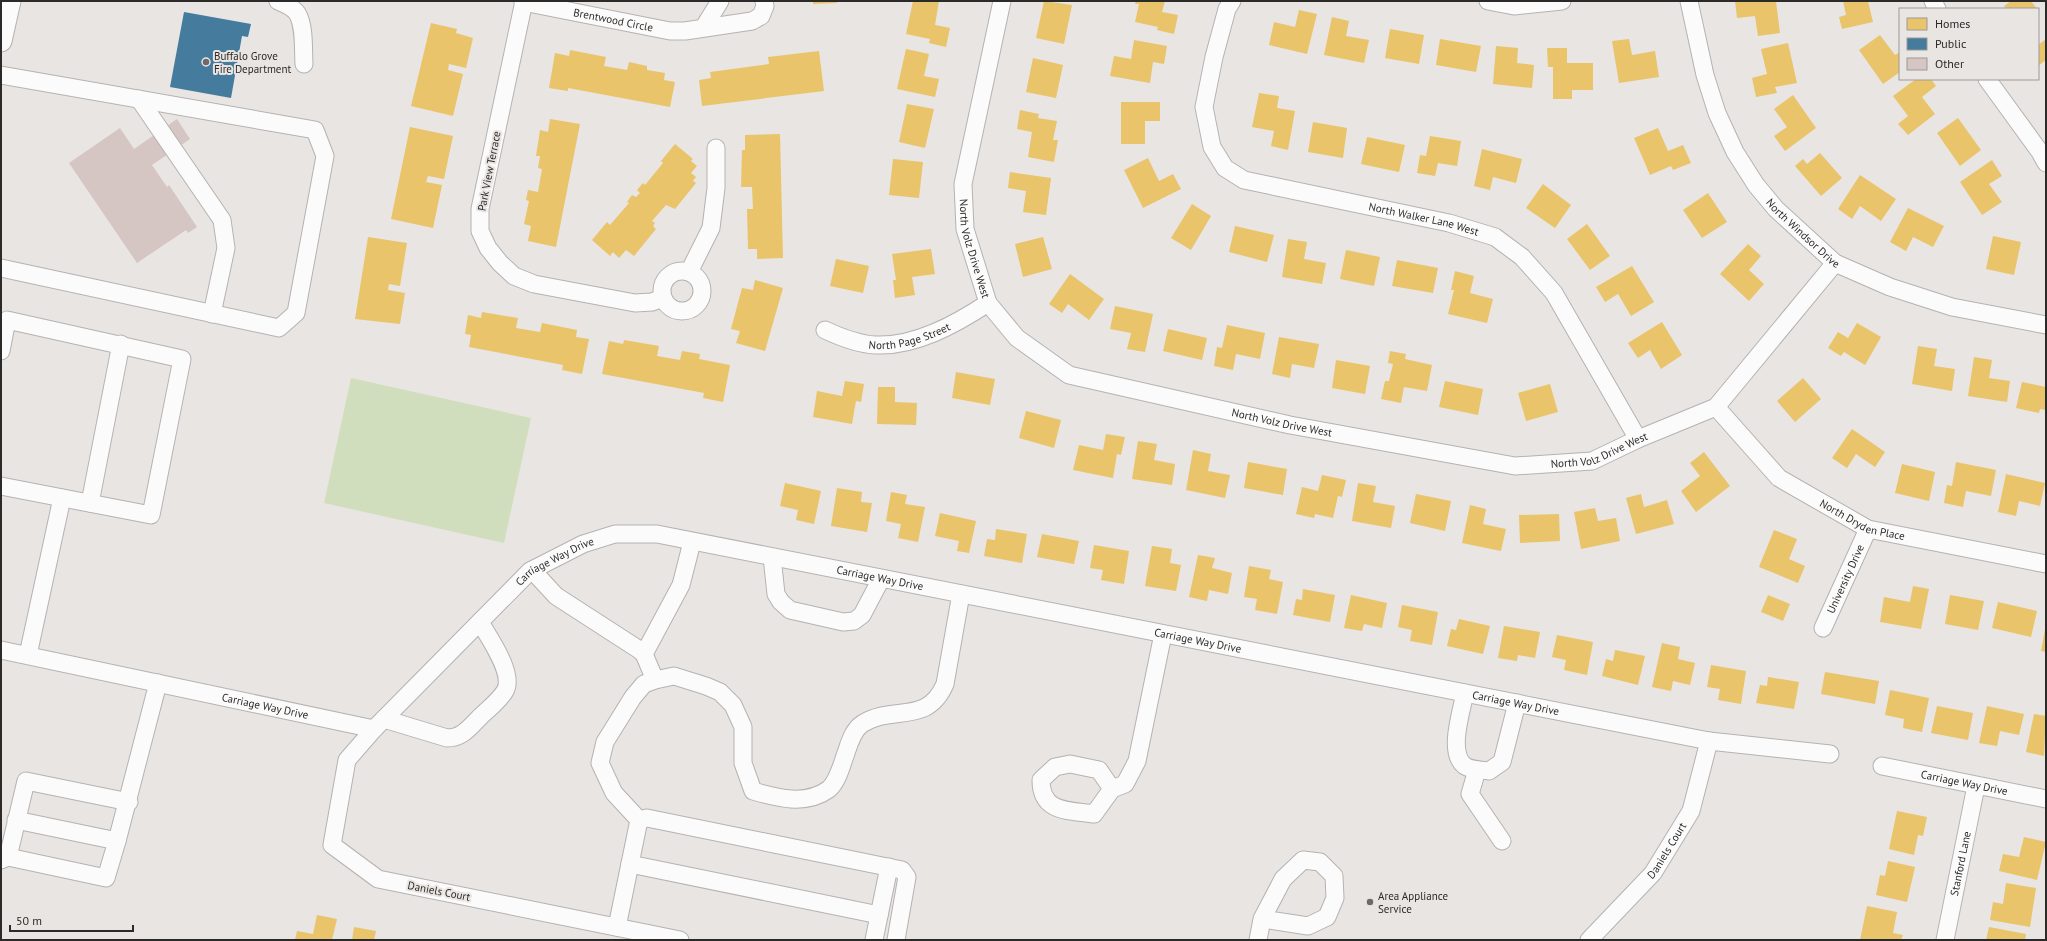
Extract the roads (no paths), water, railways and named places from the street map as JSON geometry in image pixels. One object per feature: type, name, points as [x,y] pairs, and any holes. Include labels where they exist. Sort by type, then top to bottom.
[{"type":"main road","points":[[1,41],[10,1]]},
{"type":"street","points":[[278,1],[288,5],[297,12],[301,25],[304,64]]},
{"type":"street","points":[[704,27],[720,1]]},
{"type":"street","name":"Brentwood Circle","points":[[524,2],[670,31],[685,31],[752,21],[761,16],[765,6],[764,1]]},
{"type":"street","name":"North Volz Drive West","points":[[1002,1],[963,184],[965,229],[988,302],[1016,338],[1069,375],[1290,425],[1515,466],[1592,461],[1638,439],[1716,407],[1835,263]]},
{"type":"street","name":"North Walker Lane West","points":[[1232,1],[1227,9],[1214,57],[1204,107],[1212,147],[1225,168],[1244,180],[1449,223],[1494,237],[1522,256],[1554,293],[1638,439]]},
{"type":"street","points":[[1488,1],[1514,6],[1562,1]]},
{"type":"street","name":"North Windsor Drive","points":[[1689,1],[1705,75],[1717,113],[1735,152],[1756,185],[1776,209],[1835,263],[1890,288],[1952,307],[2046,325]]},
{"type":"street","name":"Park View Terrace","points":[[524,2],[480,209],[480,231],[488,248],[500,263],[514,276],[534,284],[635,303],[652,302],[662,298]]},
{"type":"street","points":[[1,75],[315,130],[325,156],[296,313],[279,328],[1,268]]},
{"type":"street","points":[[1988,80],[2040,152],[2046,163]]},
{"type":"street","points":[[139,99],[222,220],[226,248],[212,314]]},
{"type":"street","points":[[689,272],[711,228],[716,188],[716,148]]},
{"type":"street","points":[[682,270],[689,272],[700,280],[703,290],[701,299],[695,307],[688,311],[678,311],[669,307],[662,298],[662,286],[665,278],[672,272],[682,270]]},
{"type":"street","name":"North Page Street","points":[[825,330],[845,339],[874,345],[907,342],[958,322],[988,302]]},
{"type":"street","points":[[1,351],[7,320],[122,344],[182,359],[152,515],[1,486]]},
{"type":"street","points":[[90,503],[122,344]]},
{"type":"street","name":"North Dryden Place","points":[[1716,407],[1779,478],[1868,529],[2046,564]]},
{"type":"street","points":[[28,655],[62,498]]},
{"type":"street","name":"University Drive","points":[[1823,628],[1868,529]]},
{"type":"street","name":"Carriage Way Drive","points":[[1,650],[158,683],[379,724],[532,570],[583,544],[616,534],[656,534],[1710,741],[1830,754]]},
{"type":"street","points":[[644,654],[681,585],[692,542]]},
{"type":"street","points":[[772,557],[776,594],[781,602],[790,610],[843,622],[854,621],[862,615],[881,578]]},
{"type":"street","points":[[532,570],[556,596],[644,654],[656,680]]},
{"type":"street","points":[[639,820],[614,793],[600,763],[604,742],[633,697],[644,684],[674,676],[720,692],[733,705],[743,727],[743,763],[753,791],[776,798],[805,799],[830,788],[840,773],[850,742],[861,725],[876,718],[926,708],[940,696],[945,684],[961,594]]},
{"type":"street","points":[[379,724],[447,738],[454,738],[463,734],[505,691],[508,682],[506,670],[480,622]]},
{"type":"street","points":[[1112,788],[1125,784],[1137,761],[1163,634]]},
{"type":"street","points":[[129,802],[26,781],[5,858],[106,878],[129,802],[158,683]]},
{"type":"street","points":[[1465,693],[1456,740],[1458,758],[1465,766],[1477,770],[1489,771],[1502,762],[1517,703]]},
{"type":"street","name":"Daniels Court","points":[[379,724],[347,760],[332,845],[378,879],[680,940]]},
{"type":"street","name":"Daniels Court","points":[[1589,940],[1653,872],[1691,811],[1710,741]]},
{"type":"street","name":"Carriage Way Drive","points":[[1882,766],[2046,799]]},
{"type":"street","points":[[1477,770],[1470,794],[1502,841]]},
{"type":"street","name":"Stanford Lane","points":[[1945,940],[1976,786]]},
{"type":"street","points":[[639,820],[647,818],[902,870],[907,877],[896,940]]},
{"type":"street","points":[[16,820],[117,841]]},
{"type":"street","points":[[617,927],[639,820]]},
{"type":"street","points":[[1258,940],[1262,919],[1283,879],[1302,860],[1320,862],[1334,876],[1335,898],[1327,917],[1308,926],[1262,919]]},
{"type":"street","points":[[630,864],[879,915]]},
{"type":"street","points":[[874,940],[889,867]]},
{"type":"place","name":"Buffalo Grove Fire Department","points":[[206,62]]},
{"type":"place","name":"Area Appliance Service","points":[[1370,902]]}]
